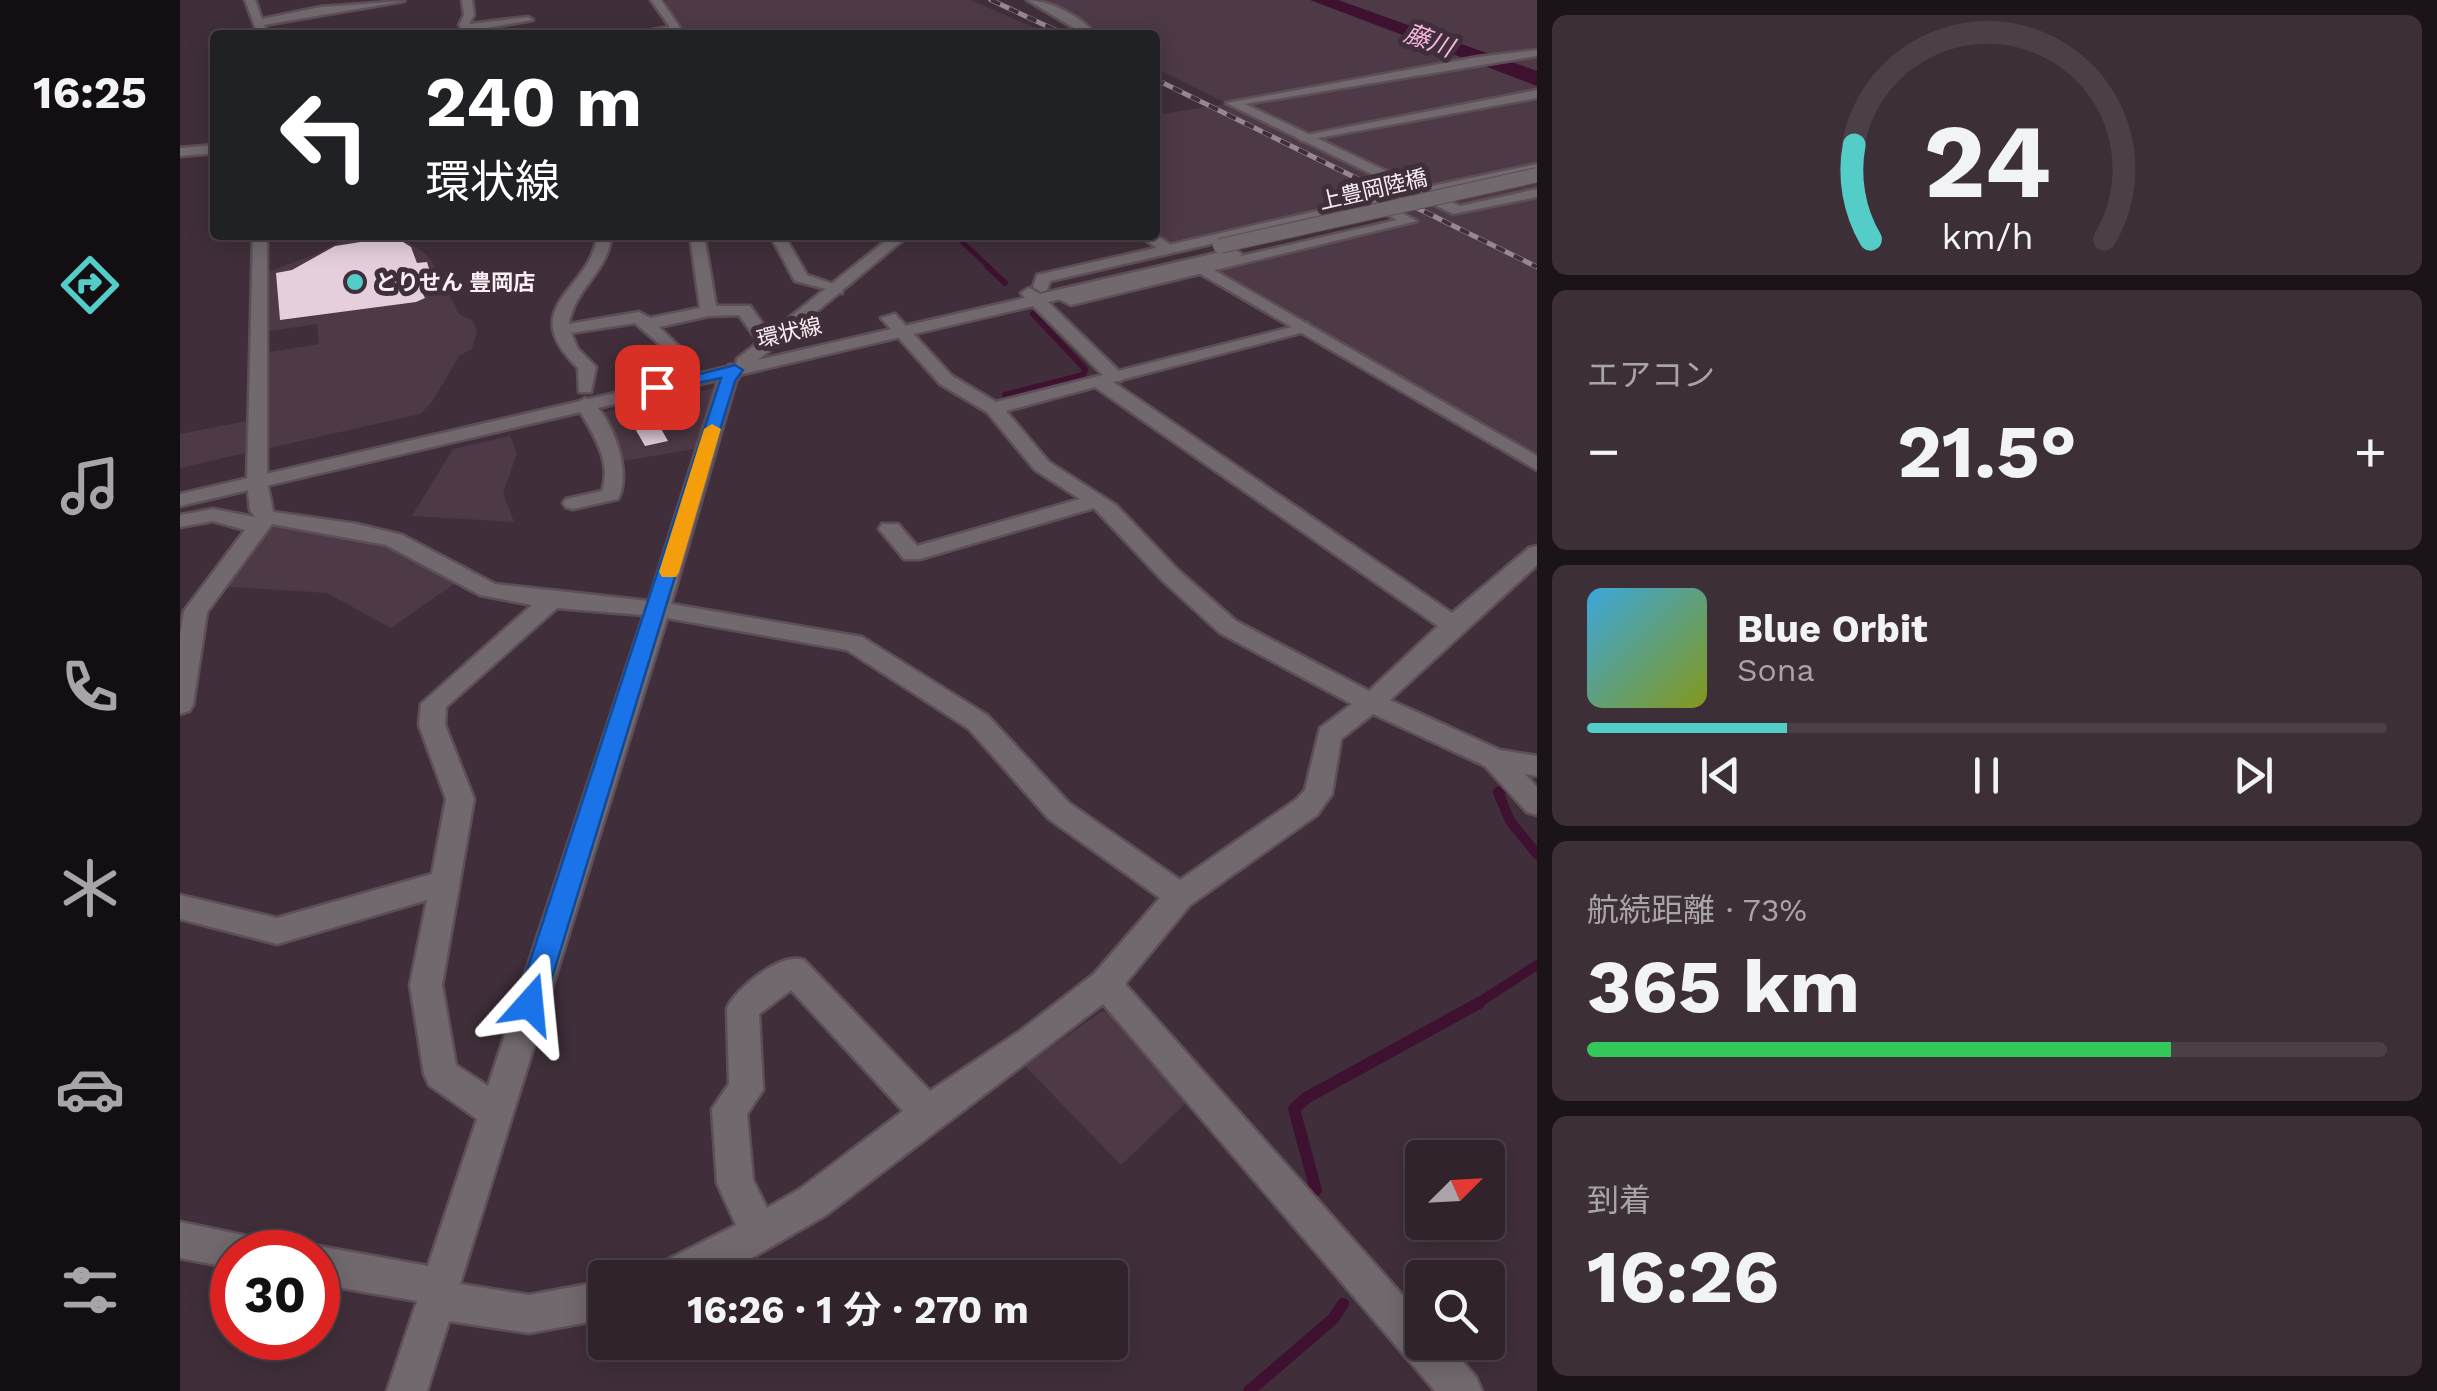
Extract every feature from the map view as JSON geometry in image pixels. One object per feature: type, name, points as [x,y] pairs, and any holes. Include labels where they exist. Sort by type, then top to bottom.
[{"type":"street","points":[[250,0],[261,29],[358,2],[400,2]]},
{"type":"street","points":[[467,0],[469,30]]},
{"type":"street","points":[[656,0],[676,30]]},
{"type":"street","points":[[1032,0],[1088,30]]},
{"type":"street","points":[[479,30],[528,20]]},
{"type":"street","points":[[1537,53],[1232,103],[1458,211],[1537,193]]},
{"type":"street","points":[[1302,137],[1537,94]]},
{"type":"street","points":[[180,152],[210,149]]},
{"type":"street","points":[[1420,193],[1537,171]]},
{"type":"street","name":"上豊岡陸橋","points":[[1227,250],[1537,171]]},
{"type":"street","name":"上豊岡陸橋","points":[[1227,250],[1537,185]]},
{"type":"street","points":[[1059,295],[1072,300],[1410,221],[1374,202],[1042,278],[1034,292],[1107,379],[1453,625]]},
{"type":"street","points":[[180,705],[196,611],[262,522],[258,474],[260,240]]},
{"type":"street","points":[[573,503],[611,495],[616,486],[615,460],[585,396],[587,367],[570,353],[561,330],[561,310],[572,288],[603,254],[604,240]]},
{"type":"street","points":[[699,240],[709,311]]},
{"type":"street","points":[[780,240],[801,278],[836,290]]},
{"type":"street","points":[[407,1391],[658,609],[727,380],[896,240]]},
{"type":"street","points":[[1154,240],[1167,248]]},
{"type":"street","name":"環状線","points":[[1034,292],[1059,295],[1227,250]]},
{"type":"street","name":"環状線","points":[[180,500],[258,474],[585,396],[735,370],[895,325],[1227,250]]},
{"type":"street","points":[[1206,270],[1537,464]]},
{"type":"street","points":[[648,324],[709,311],[744,310],[763,336],[773,341]]},
{"type":"street","points":[[561,330],[639,317],[688,364]]},
{"type":"street","points":[[895,325],[946,380],[994,408],[1042,466],[1097,502],[1228,627],[1370,702],[1494,759],[1537,804]]},
{"type":"street","name":"環状線","points":[[585,396],[773,341],[895,325]]},
{"type":"street","points":[[994,408],[1302,328]]},
{"type":"street","name":"環状線","points":[[180,483],[258,474]]},
{"type":"street","points":[[890,529],[912,554],[1097,502]]},
{"type":"street","points":[[180,521],[213,515],[357,530],[394,540],[488,590],[658,609],[864,648],[978,722],[1059,810],[1180,896]]},
{"type":"street","points":[[711,1260],[813,1202],[1105,984],[1180,896],[1307,807],[1318,794],[1329,736],[1537,553]]},
{"type":"street","points":[[495,1111],[441,1074],[426,986],[460,798],[432,725],[434,704],[553,599]]},
{"type":"street","points":[[1494,759],[1537,766]]},
{"type":"street","points":[[180,906],[276,931],[446,882]]},
{"type":"street","points":[[759,1232],[736,1183],[729,1109],[746,1090],[743,1008],[793,970],[928,1113]]},
{"type":"street","points":[[1105,984],[1462,1391]]},
{"type":"street","points":[[180,1240],[210,1245]]},
{"type":"street","points":[[340,1270],[530,1314],[588,1303]]},
{"type":"shaded area","points":[[665,0],[970,0],[1040,30],[685,30]]},
{"type":"shaded area","points":[[1039,0],[1537,0],[1537,52],[1478,57],[1224,102],[1160,70],[1160,30],[1100,30]]},
{"type":"shaded area","points":[[1537,55],[1537,458],[1216,270],[1420,222],[1377,199],[1168,242],[1160,237],[1160,114]]},
{"type":"shaded area","points":[[343,240],[403,240],[431,260],[459,314],[472,320],[477,331],[472,349],[459,356],[432,402],[420,414],[265,449],[263,353],[319,344],[317,324],[264,332],[265,273]]},
{"type":"shaded area","points":[[719,387],[701,448],[623,461],[600,413]]},
{"type":"shaded area","points":[[247,421],[245,453],[180,468],[180,434]]},
{"type":"shaded area","points":[[510,436],[517,453],[503,493],[514,522],[412,516],[453,449]]},
{"type":"shaded area","points":[[272,523],[390,543],[457,582],[391,628],[327,593],[217,586]]},
{"type":"shaded area","points":[[1102,1011],[1115,1015],[1188,1101],[1121,1165],[1025,1066]]},
{"type":"building","name":"とりせん 豊岡店","points":[[400,240],[411,247],[417,263],[427,262],[436,292],[423,294],[425,298],[416,302],[280,320],[276,273],[292,270],[335,246]]},
{"type":"building","points":[[656,420],[668,441],[645,446],[633,425]]},
{"type":"waterway","points":[[662,0],[681,30]]},
{"type":"waterway","name":"藤川","points":[[1320,0],[1537,79]]},
{"type":"waterway","points":[[960,240],[991,269]]},
{"type":"waterway","points":[[988,267],[1005,283]]},
{"type":"waterway","points":[[1005,395],[1083,375],[1085,369],[1033,314]]},
{"type":"waterway","points":[[1508,787],[1498,792],[1510,821],[1537,854]]},
{"type":"waterway","points":[[1475,1005],[1537,965]]},
{"type":"waterway","points":[[1316,1190],[1294,1109],[1306,1098],[1479,1003]]},
{"type":"waterway","points":[[1249,1391],[1333,1319],[1343,1304]]},
{"type":"railway","points":[[991,0],[1055,30]]},
{"type":"railway","points":[[1160,81],[1537,267]]},
{"type":"slow traffic","points":[[669,572],[712,429]]},
{"type":"place","name":"とりせん 豊岡店","points":[[355,282]]},
{"type":"route","points":[[530,1004],[658,609],[727,380],[735,370],[657,387]]}]
